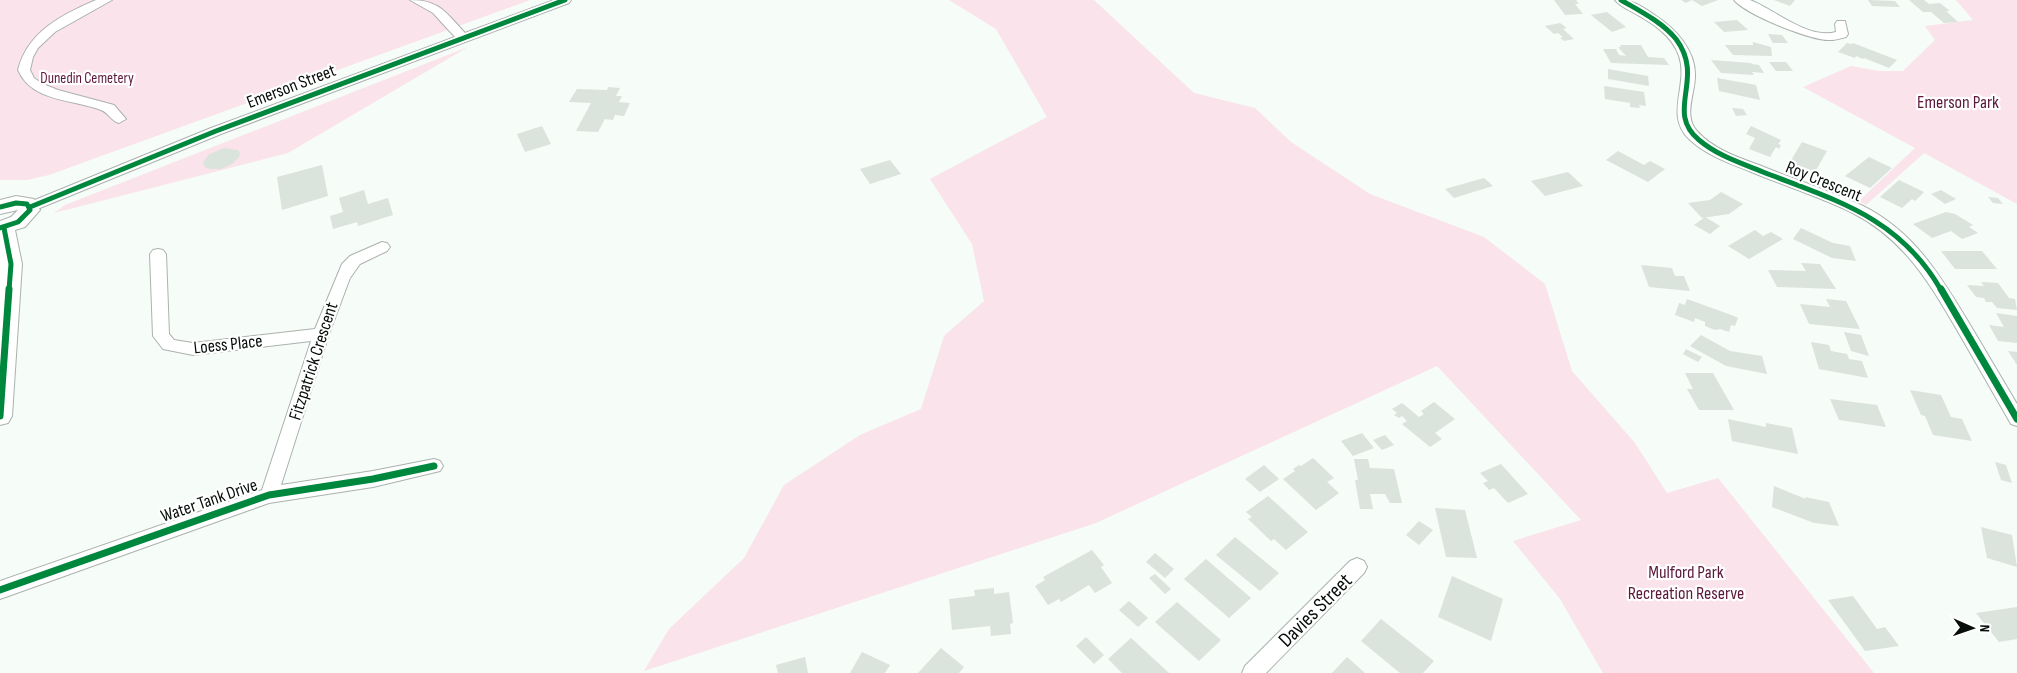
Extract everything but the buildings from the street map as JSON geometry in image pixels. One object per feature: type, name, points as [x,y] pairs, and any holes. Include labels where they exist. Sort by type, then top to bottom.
[{"type":"main road","points":[[0,416],[11,264],[1,221],[24,218],[28,214],[30,207]]},
{"type":"street","points":[[106,0],[77,14],[44,36],[31,49],[24,62],[25,74],[32,84],[46,91],[111,109],[119,120]]},
{"type":"street","points":[[416,0],[439,5],[463,38]]},
{"type":"street","name":"Emerson Street","points":[[30,207],[189,141],[565,0]]},
{"type":"street","points":[[1740,0],[1785,24],[1823,36],[1831,37],[1842,34],[1841,24]]},
{"type":"street","name":"Roy Crescent","points":[[1625,1],[1659,24],[1680,45],[1686,56],[1689,75],[1683,113],[1684,120],[1691,133],[1723,156],[1856,209],[1883,225],[1904,242],[1933,276],[2017,419]]},
{"type":"street","name":"Fitzpatrick Crescent","points":[[269,495],[337,288],[347,268],[365,254],[382,247]]},
{"type":"street","name":"Loess Place","points":[[158,254],[161,336],[169,345],[193,349],[321,334]]},
{"type":"street","name":"Water Tank Drive","points":[[0,590],[269,495],[373,479],[434,466]]},
{"type":"street","name":"Davies Street","points":[[1252,673],[1357,568]]},
{"type":"green space","name":"Dunedin Cemetery","points":[[0,0],[530,0],[49,175],[27,180],[0,180]]},
{"type":"green space","name":"Mulford Park Recreation Reserve","points":[[949,0],[1094,0],[1194,93],[1255,108],[1291,142],[1370,194],[1484,237],[1545,284],[1572,371],[1635,443],[1667,493],[1718,478],[1874,673],[1603,673],[1560,599],[1513,541],[1581,520],[1437,366],[1096,523],[644,671],[669,629],[744,558],[784,485],[860,435],[921,409],[944,336],[984,301],[972,244],[930,179],[1047,117],[996,29]]},
{"type":"green space","name":"Emerson Park","points":[[1956,0],[2017,0],[2017,204],[1924,153],[1866,205],[1859,201],[1915,148],[1803,87],[1851,66],[1879,71],[1903,71],[1935,40],[1925,26],[1973,20]]},
{"type":"green space","points":[[468,47],[288,153],[54,213],[65,205]]},
{"type":"cycle path","points":[[30,207],[216,131],[565,0]]},
{"type":"cycle path","points":[[1621,0],[1670,32],[1683,50],[1689,76],[1683,113],[1684,121],[1692,134],[1723,156],[1856,209],[1883,225],[1904,242],[1933,276],[2017,419]]},
{"type":"cycle path","points":[[0,207],[16,203],[27,204],[30,210],[18,222],[0,228]]},
{"type":"cycle path","points":[[0,416],[11,264],[4,228]]},
{"type":"cycle path","points":[[0,590],[269,495],[373,479],[434,466]]}]
